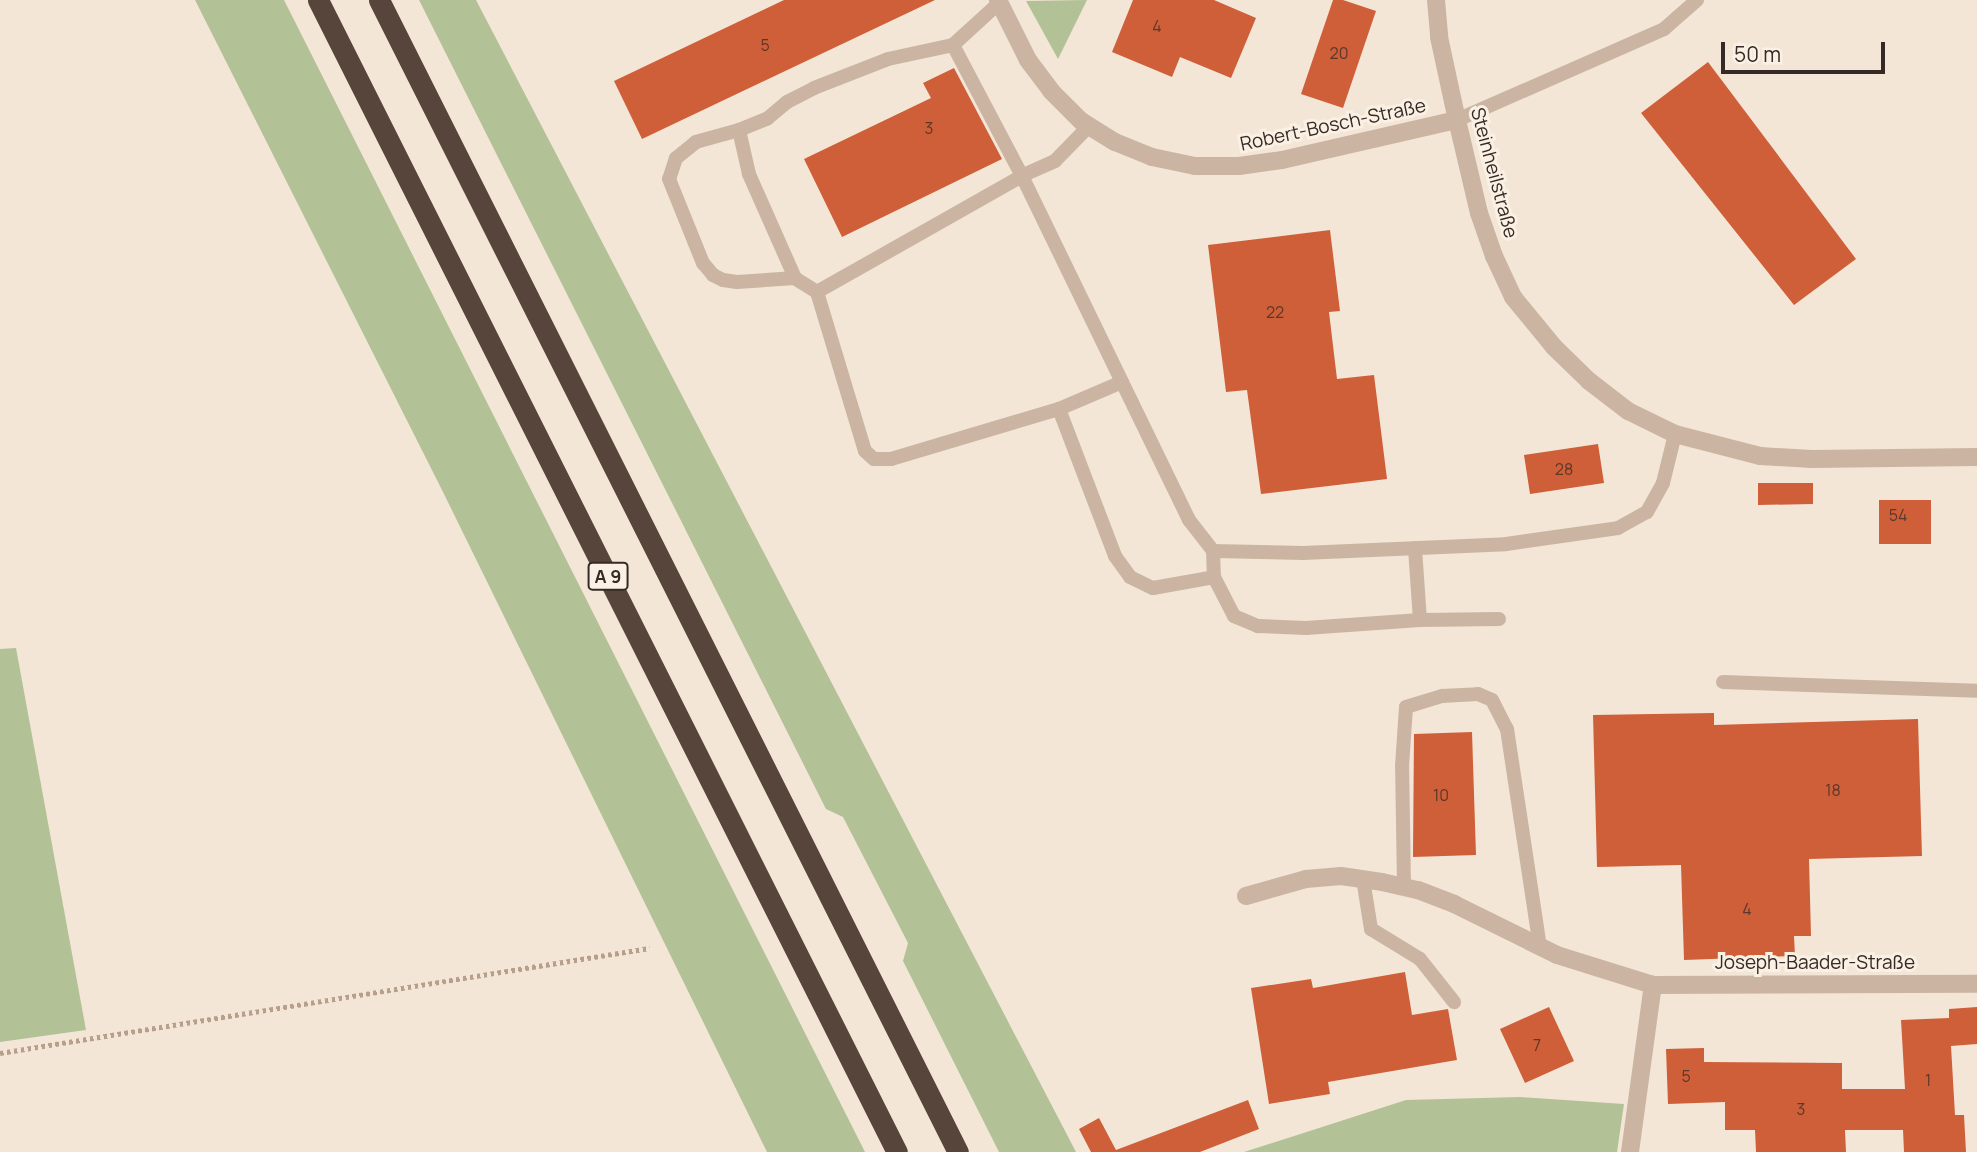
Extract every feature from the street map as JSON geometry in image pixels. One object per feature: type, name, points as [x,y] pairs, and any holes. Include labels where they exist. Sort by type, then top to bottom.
[{"type":"highway","name":"A 9","points":[[318,0],[897,1152]]},
{"type":"highway","name":"A 9","points":[[379,0],[958,1152]]},
{"type":"street","name":"Steinheilstraße","points":[[1436,0],[1439,37],[1457,120],[1479,213],[1494,256],[1513,297],[1554,347],[1589,381],[1628,411],[1675,434],[1760,456],[1812,459],[1977,457]]},
{"type":"street","name":"Robert-Bosch-Straße","points":[[998,1],[1028,60],[1051,91],[1089,126],[1115,142],[1153,158],[1195,166],[1239,166],[1282,160],[1457,120]]},
{"type":"street","name":"Joseph-Baader-Straße","points":[[1246,896],[1306,879],[1341,877],[1404,887],[1454,904],[1540,946],[1598,970],[1653,985],[1977,984]]},
{"type":"street","points":[[1630,1152],[1653,985]]},
{"type":"lane","points":[[1457,120],[1664,29],[1697,0]]},
{"type":"lane","points":[[795,278],[737,282],[713,275],[703,263],[669,179],[676,158],[696,142],[712,135],[739,130],[768,118],[787,102],[814,88],[888,59],[953,45],[998,1]]},
{"type":"lane","points":[[953,45],[1022,176],[1189,520],[1213,551],[1214,577],[1234,616],[1258,626],[1306,628],[1499,619]]},
{"type":"lane","points":[[817,292],[1022,176],[1055,161],[1089,126]]},
{"type":"lane","points":[[739,130],[749,174],[795,278],[817,292],[865,451],[874,459],[891,458],[1059,409],[1122,382]]},
{"type":"lane","points":[[1059,409],[1115,556],[1130,577],[1153,588],[1214,577]]},
{"type":"lane","points":[[1213,551],[1303,553],[1506,544],[1618,528],[1647,512],[1663,484],[1675,434]]},
{"type":"lane","points":[[1415,548],[1420,621]]},
{"type":"lane","points":[[1723,682],[1977,691]]},
{"type":"lane","points":[[1404,887],[1402,766],[1406,707],[1442,696],[1478,694],[1492,700],[1507,729],[1540,946]]},
{"type":"lane","points":[[1363,879],[1371,929],[1420,959],[1454,1002]]},
{"type":"path","points":[[0,1054],[650,948]]},
{"type":"green space","points":[[195,0],[284,0],[865,1152],[767,1152],[442,490]]},
{"type":"green space","points":[[419,0],[476,0],[1076,1152],[999,1152],[903,961],[908,943],[843,817],[826,809]]},
{"type":"green space","points":[[1087,0],[1058,59],[1026,1]]},
{"type":"green space","points":[[16,648],[86,1030],[0,1042],[0,649]]},
{"type":"green space","points":[[1520,1097],[1624,1104],[1617,1152],[1244,1152],[1406,1100]]},
{"type":"building","points":[[784,0],[935,0],[642,139],[614,81]]},
{"type":"building","points":[[1133,0],[1214,0],[1256,18],[1231,78],[1180,57],[1172,77],[1112,52]]},
{"type":"building","points":[[1333,0],[1343,0],[1376,11],[1343,108],[1301,94]]},
{"type":"building","points":[[1708,62],[1856,259],[1794,305],[1641,113]]},
{"type":"building","points":[[954,68],[1002,159],[842,237],[804,159],[931,98],[923,83]]},
{"type":"building","points":[[1330,230],[1340,311],[1329,312],[1337,379],[1374,375],[1387,479],[1261,494],[1247,390],[1226,392],[1208,245]]},
{"type":"building","points":[[1598,444],[1604,483],[1530,494],[1524,455]]},
{"type":"building","points":[[1758,483],[1813,483],[1813,504],[1758,505]]},
{"type":"building","points":[[1879,500],[1931,500],[1931,544],[1879,544]]},
{"type":"building","points":[[1714,713],[1714,725],[1918,719],[1922,856],[1809,859],[1811,936],[1794,936],[1795,956],[1684,960],[1681,865],[1597,867],[1593,715]]},
{"type":"building","points":[[1472,732],[1476,855],[1413,857],[1414,734]]},
{"type":"building","points":[[1405,972],[1412,1015],[1448,1009],[1457,1060],[1328,1082],[1330,1094],[1269,1104],[1251,988],[1311,979],[1313,988]]},
{"type":"building","points":[[1549,1007],[1574,1061],[1525,1083],[1500,1029]]},
{"type":"building","points":[[1977,1007],[1977,1044],[1951,1046],[1955,1115],[1964,1115],[1966,1152],[1904,1152],[1903,1130],[1845,1130],[1846,1152],[1756,1152],[1755,1130],[1725,1130],[1725,1102],[1668,1104],[1666,1049],[1704,1048],[1704,1062],[1842,1063],[1842,1089],[1905,1089],[1901,1020],[1949,1018],[1949,1009]]},
{"type":"building","points":[[1248,1100],[1259,1129],[1200,1152],[1091,1152],[1079,1129],[1099,1118],[1116,1150]]}]
